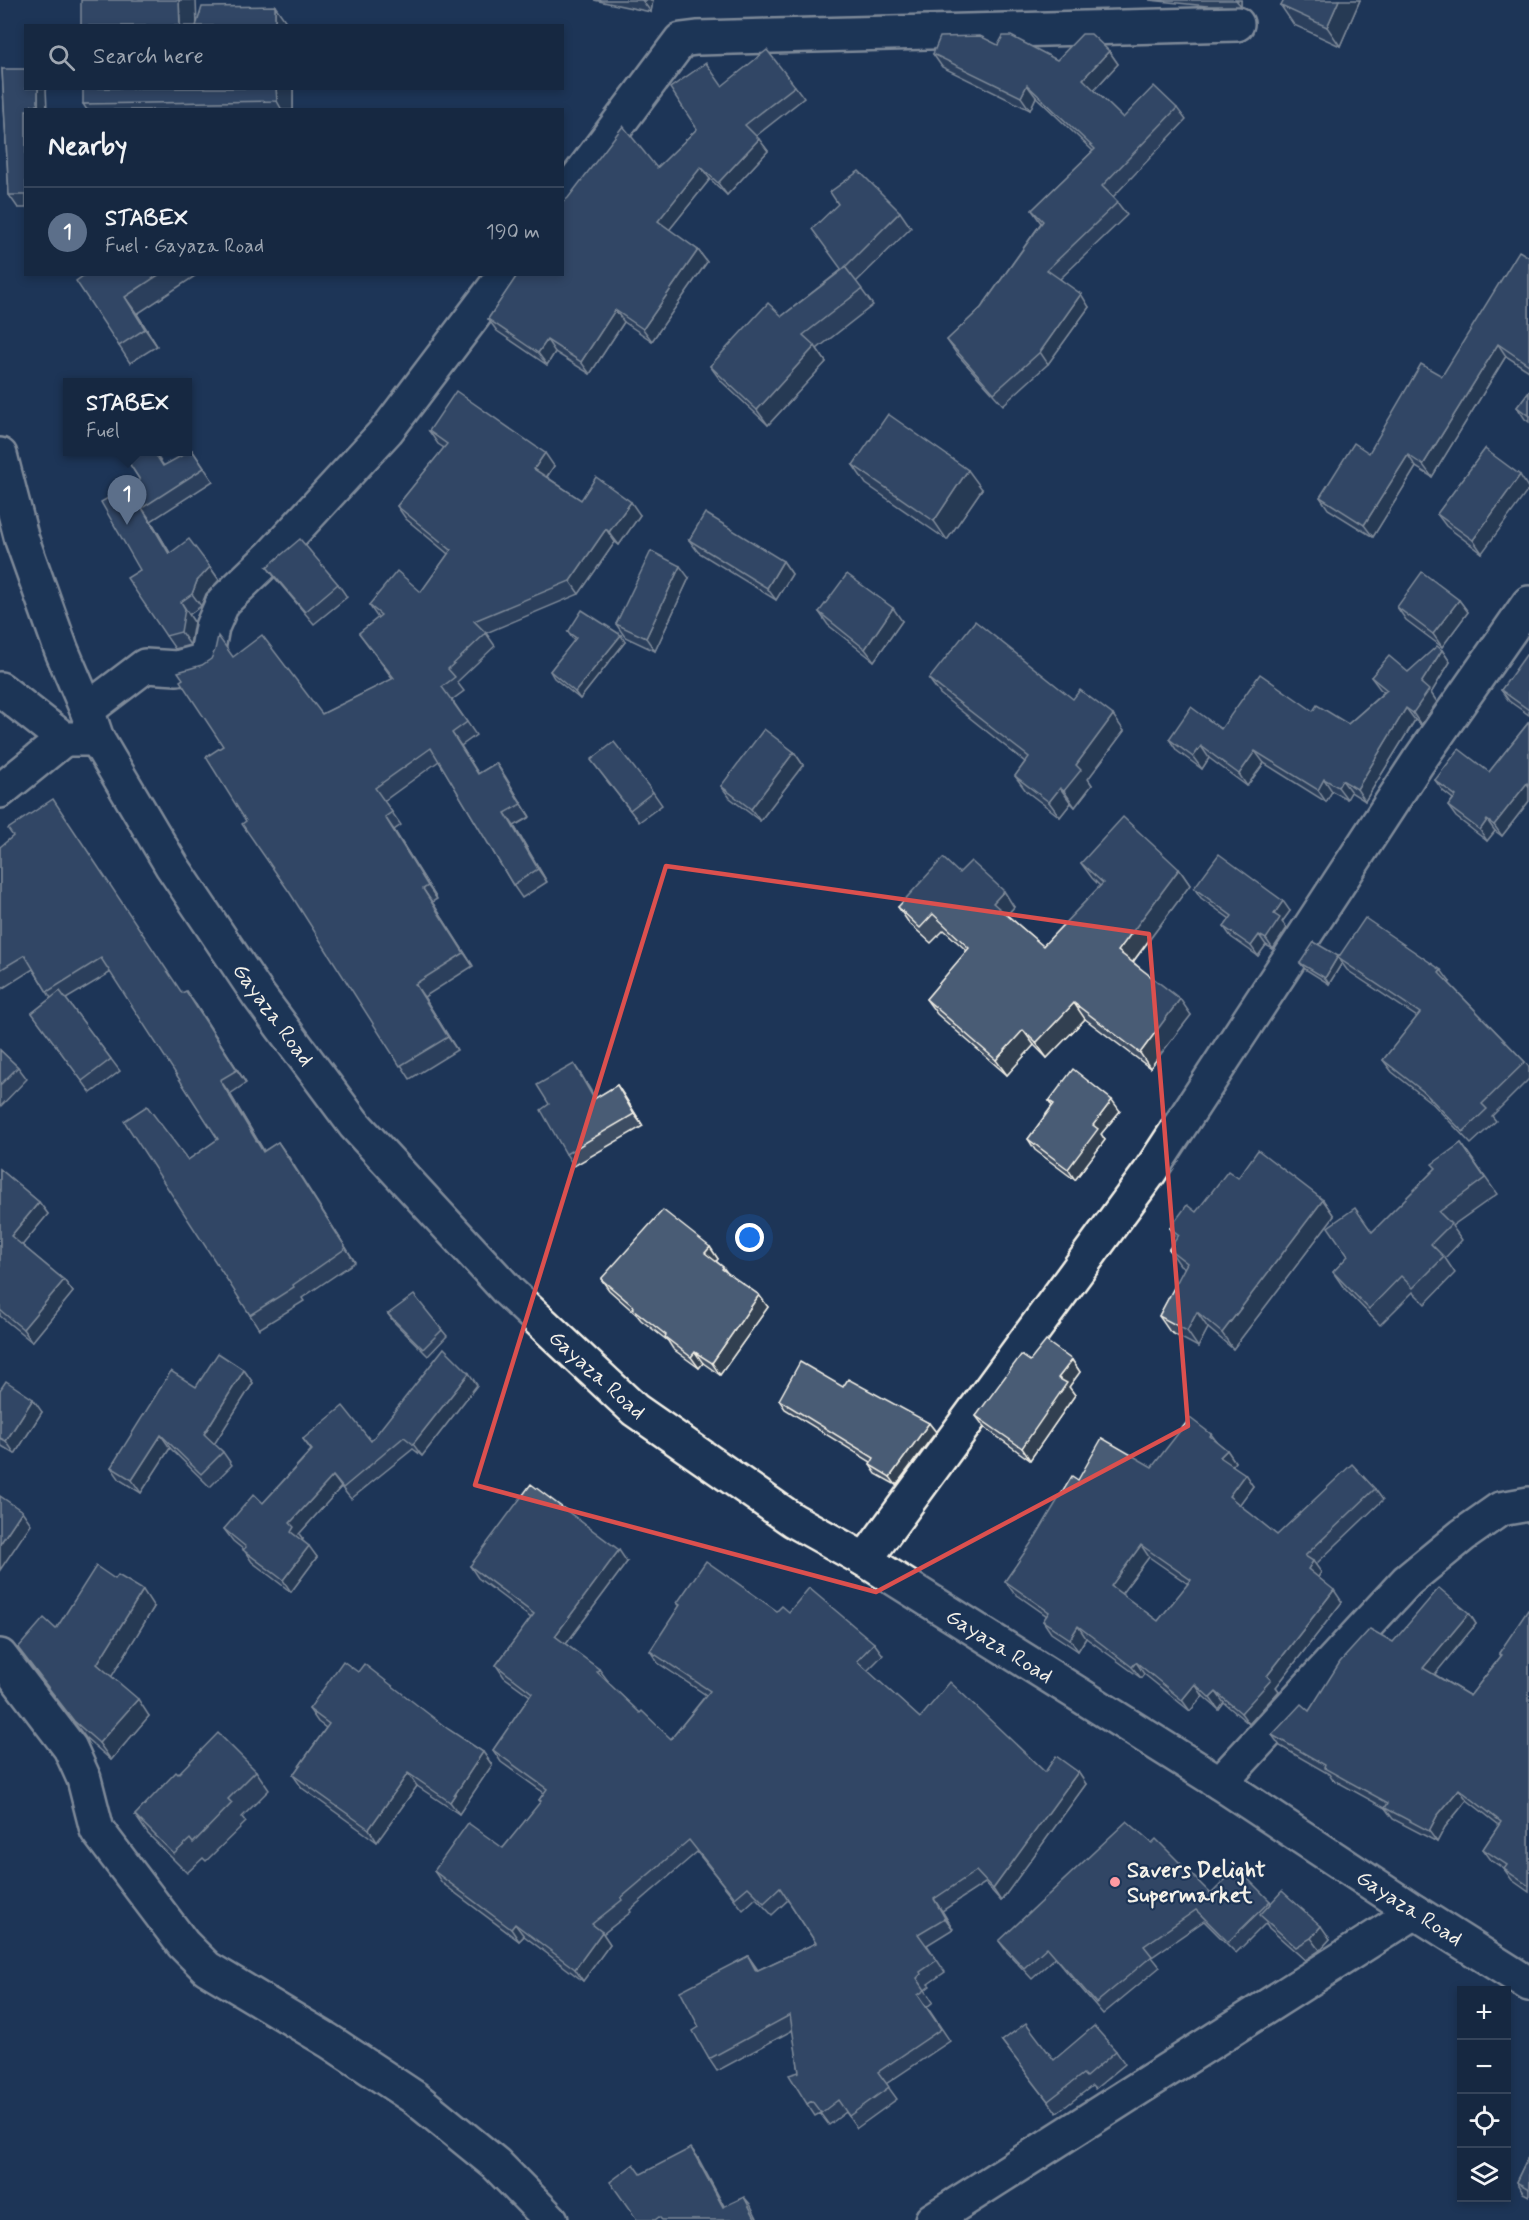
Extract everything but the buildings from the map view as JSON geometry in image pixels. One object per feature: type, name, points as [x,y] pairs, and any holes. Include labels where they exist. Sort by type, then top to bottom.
[{"type":"street","points":[[564,196],[681,40],[1237,24]]},
{"type":"street","points":[[0,791],[64,739],[92,725],[145,666],[177,668],[206,660],[212,627],[223,602],[271,556],[387,430],[503,276]]},
{"type":"street","name":"Gayaza Road","points":[[0,455],[22,540],[61,650],[92,725],[172,866],[259,996],[354,1124],[507,1292],[635,1410],[793,1520],[865,1560],[1220,1783],[1415,1912],[1529,1984]]},
{"type":"street","points":[[865,1560],[1149,1173],[1418,762],[1529,603]]},
{"type":"street","points":[[0,689],[64,739]]},
{"type":"street","points":[[1220,1783],[1407,1581],[1463,1535],[1500,1509],[1529,1504]]},
{"type":"street","points":[[0,1656],[70,1748],[84,1779],[97,1830],[183,1944],[207,1968],[329,2041],[415,2098],[496,2164],[551,2220]]},
{"type":"street","points":[[932,2220],[1415,1912]]},
{"type":"highlighted area","points":[[666,866],[1149,934],[1188,1426],[876,1592],[475,1485]]},
{"type":"place","name":"STABEX","points":[[127,525]]},
{"type":"place","name":"Savers Delight Supermarket","points":[[1115,1882]]}]
